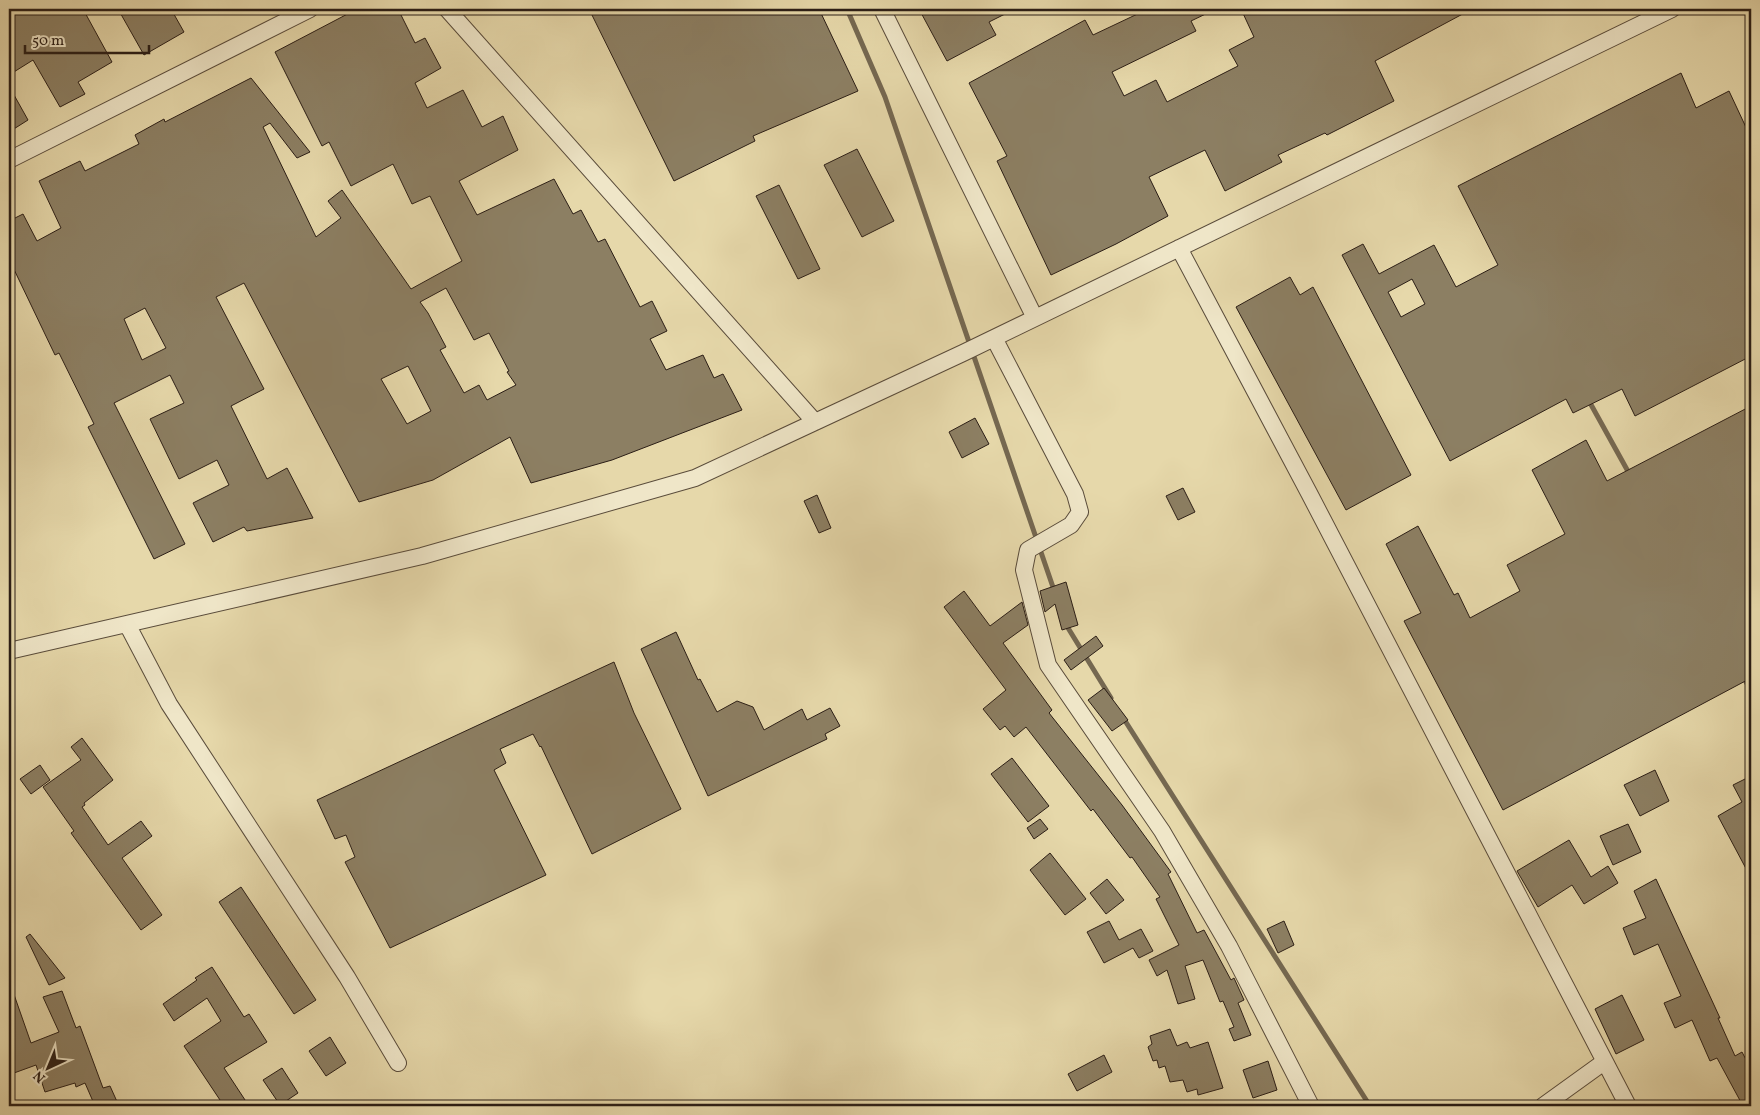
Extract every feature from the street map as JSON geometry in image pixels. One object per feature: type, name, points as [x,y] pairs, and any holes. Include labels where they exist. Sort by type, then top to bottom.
[{"type":"street","points":[[9,160],[310,9]]},
{"type":"street","points":[[447,9],[815,422]]},
{"type":"street","points":[[882,9],[1035,318]]},
{"type":"street","points":[[9,651],[422,556],[695,478],[988,341],[1672,9]]},
{"type":"street","points":[[1179,248],[1314,502],[1628,1106]]},
{"type":"street","points":[[988,341],[1075,494],[1080,512],[1071,525],[1028,550],[1024,570],[1048,665],[1167,839],[1229,946],[1311,1106]]},
{"type":"street","points":[[127,624],[169,704],[346,977],[398,1063]]},
{"type":"street","points":[[1543,1106],[1604,1062]]},
{"type":"building","points":[[9,9],[83,9],[112,62],[78,82],[85,94],[60,107],[33,60],[9,75]]},
{"type":"building","points":[[118,9],[171,9],[184,32],[144,55]]},
{"type":"building","points":[[357,9],[398,9],[415,43],[425,38],[441,68],[415,83],[427,108],[463,90],[482,127],[503,116],[518,150],[459,181],[477,215],[554,179],[573,214],[581,210],[598,242],[605,239],[640,307],[652,301],[667,331],[650,339],[666,370],[703,355],[714,378],[723,374],[742,410],[612,460],[531,483],[510,437],[433,480],[359,502],[244,283],[216,297],[264,389],[231,406],[267,479],[287,468],[313,518],[247,531],[244,527],[213,542],[193,503],[229,485],[217,460],[179,479],[150,419],[184,403],[170,375],[114,403],[185,544],[154,559],[88,427],[94,424],[59,353],[55,355],[9,259],[9,221],[23,214],[37,241],[61,228],[39,181],[80,161],[85,171],[139,144],[135,135],[164,119],[165,122],[251,78],[310,152],[297,158],[270,123],[263,127],[316,237],[341,218],[328,201],[342,190],[411,289],[462,261],[430,196],[412,204],[393,164],[351,186],[329,142],[322,146],[275,52]],"holes":[[[446,288],[474,340],[489,333],[509,371],[507,372],[516,385],[487,400],[479,385],[464,393],[440,350],[446,347],[420,302]],[[145,308],[166,348],[142,360],[124,319]],[[408,366],[431,411],[407,424],[381,379]]]},
{"type":"building","points":[[589,9],[819,9],[858,91],[753,136],[755,141],[674,181]]},
{"type":"building","points":[[919,9],[1015,9],[989,22],[996,35],[947,61]]},
{"type":"building","points":[[1148,9],[1216,9],[1191,21],[1196,31],[1112,72],[1124,96],[1156,80],[1167,102],[1238,66],[1229,50],[1254,37],[1241,9],[1472,9],[1375,61],[1394,101],[1327,135],[1325,133],[1278,155],[1282,162],[1225,191],[1205,150],[1149,177],[1168,216],[1116,244],[1051,275],[997,161],[1007,156],[969,83],[1085,20],[1093,35]]},
{"type":"building","points":[[1681,73],[1696,108],[1729,91],[1751,138],[1751,356],[1635,416],[1622,389],[1573,413],[1566,399],[1450,461],[1342,255],[1363,244],[1379,274],[1434,245],[1456,287],[1498,265],[1458,186]],"holes":[[[1412,279],[1425,304],[1401,317],[1388,292]]]},
{"type":"building","points":[[9,86],[28,120],[9,132]]},
{"type":"building","points":[[857,149],[894,221],[862,237],[824,165]]},
{"type":"building","points":[[779,185],[820,269],[798,279],[756,196]]},
{"type":"building","points":[[1290,277],[1300,295],[1313,287],[1411,475],[1346,510],[1236,307]]},
{"type":"building","points":[[1751,406],[1751,678],[1503,810],[1404,621],[1421,613],[1386,544],[1418,526],[1454,595],[1458,593],[1470,618],[1520,591],[1507,565],[1565,534],[1532,470],[1586,440],[1607,481]]},
{"type":"building","points":[[975,418],[989,444],[962,458],[949,432]]},
{"type":"building","points":[[1183,488],[1195,512],[1178,520],[1166,496]]},
{"type":"building","points":[[817,495],[831,528],[819,533],[804,501]]},
{"type":"building","points":[[1066,582],[1078,625],[1062,630],[1055,604],[1045,612],[1040,591]]},
{"type":"building","points":[[964,591],[990,626],[1022,602],[1028,625],[1003,643],[1052,710],[1049,713],[1122,805],[1171,872],[1168,874],[1197,933],[1204,930],[1231,980],[1234,978],[1244,1000],[1238,1003],[1251,1035],[1234,1041],[1229,1029],[1234,1027],[1223,1001],[1220,1002],[1203,960],[1185,966],[1195,999],[1178,1004],[1167,970],[1157,976],[1149,960],[1179,945],[1156,899],[1160,897],[1132,857],[1130,858],[1093,809],[1091,811],[1026,727],[1014,737],[1005,726],[1000,730],[983,709],[1006,690],[944,607]]},
{"type":"building","points":[[676,632],[698,680],[700,679],[717,712],[737,701],[753,707],[764,730],[802,709],[807,720],[830,708],[840,726],[825,734],[827,739],[708,796],[641,649]]},
{"type":"building","points":[[1096,636],[1103,646],[1071,670],[1064,660]]},
{"type":"building","points":[[614,662],[634,713],[681,809],[592,854],[541,746],[533,734],[500,749],[506,763],[494,770],[546,875],[390,948],[345,862],[355,857],[346,835],[335,839],[317,800]]},
{"type":"building","points":[[1104,688],[1128,720],[1112,731],[1088,700]]},
{"type":"building","points":[[82,738],[113,780],[84,803],[85,805],[82,807],[108,845],[141,821],[152,836],[122,858],[162,915],[141,930],[71,833],[74,831],[43,787],[81,760],[71,747]]},
{"type":"building","points":[[1012,758],[1049,806],[1028,822],[991,774]]},
{"type":"building","points":[[40,765],[50,780],[31,794],[20,779]]},
{"type":"building","points":[[1655,770],[1669,801],[1640,816],[1624,785]]},
{"type":"building","points":[[1751,776],[1751,878],[1718,816],[1742,802],[1733,785]]},
{"type":"building","points":[[1040,819],[1048,829],[1034,839],[1027,828]]},
{"type":"building","points":[[1628,824],[1641,852],[1613,865],[1600,836]]},
{"type":"building","points":[[1569,840],[1591,877],[1608,866],[1618,883],[1584,904],[1572,885],[1538,907],[1517,871]]},
{"type":"building","points":[[1050,853],[1086,899],[1065,915],[1030,870]]},
{"type":"building","points":[[1107,879],[1124,900],[1106,914],[1090,893]]},
{"type":"building","points":[[1656,879],[1720,1018],[1718,1018],[1735,1056],[1742,1052],[1751,1069],[1751,1106],[1743,1106],[1717,1058],[1710,1061],[1692,1020],[1675,1028],[1664,1003],[1681,996],[1658,944],[1634,955],[1623,928],[1646,918],[1634,891]]},
{"type":"building","points":[[241,887],[316,1000],[294,1014],[219,902]]},
{"type":"building","points":[[1109,921],[1119,940],[1141,929],[1153,951],[1139,958],[1133,948],[1104,963],[1087,932]]},
{"type":"building","points":[[1284,921],[1294,945],[1278,953],[1267,929]]},
{"type":"building","points":[[30,934],[65,978],[49,985],[26,937]]},
{"type":"building","points":[[212,967],[244,1017],[249,1014],[267,1042],[224,1068],[249,1106],[224,1106],[184,1046],[221,1021],[207,998],[174,1021],[163,1004]]},
{"type":"building","points":[[11,986],[31,1043],[59,1032],[43,997],[62,991],[76,1028],[80,1026],[103,1088],[110,1086],[119,1106],[95,1106],[85,1083],[76,1087],[75,1083],[45,1092],[36,1065],[14,1073],[9,1059],[9,987]]},
{"type":"building","points":[[1622,995],[1644,1040],[1616,1054],[1595,1009]]},
{"type":"building","points":[[1170,1029],[1177,1046],[1187,1042],[1190,1048],[1208,1042],[1223,1088],[1198,1095],[1197,1089],[1187,1092],[1183,1080],[1170,1082],[1165,1066],[1159,1068],[1157,1060],[1153,1061],[1148,1047],[1152,1044],[1150,1036]]},
{"type":"building","points":[[330,1037],[346,1063],[326,1076],[309,1051]]},
{"type":"building","points":[[1104,1055],[1112,1072],[1077,1091],[1068,1074]]},
{"type":"building","points":[[1268,1061],[1277,1090],[1253,1098],[1243,1070]]},
{"type":"building","points":[[282,1068],[298,1093],[280,1105],[263,1080]]},
{"type":"waterway","points":[[847,9],[885,97],[1055,593]]},
{"type":"waterway","points":[[1589,401],[1630,475]]},
{"type":"waterway","points":[[1065,623],[1111,698]]},
{"type":"waterway","points":[[1743,676],[1751,691]]},
{"type":"waterway","points":[[1122,716],[1370,1106]]}]
